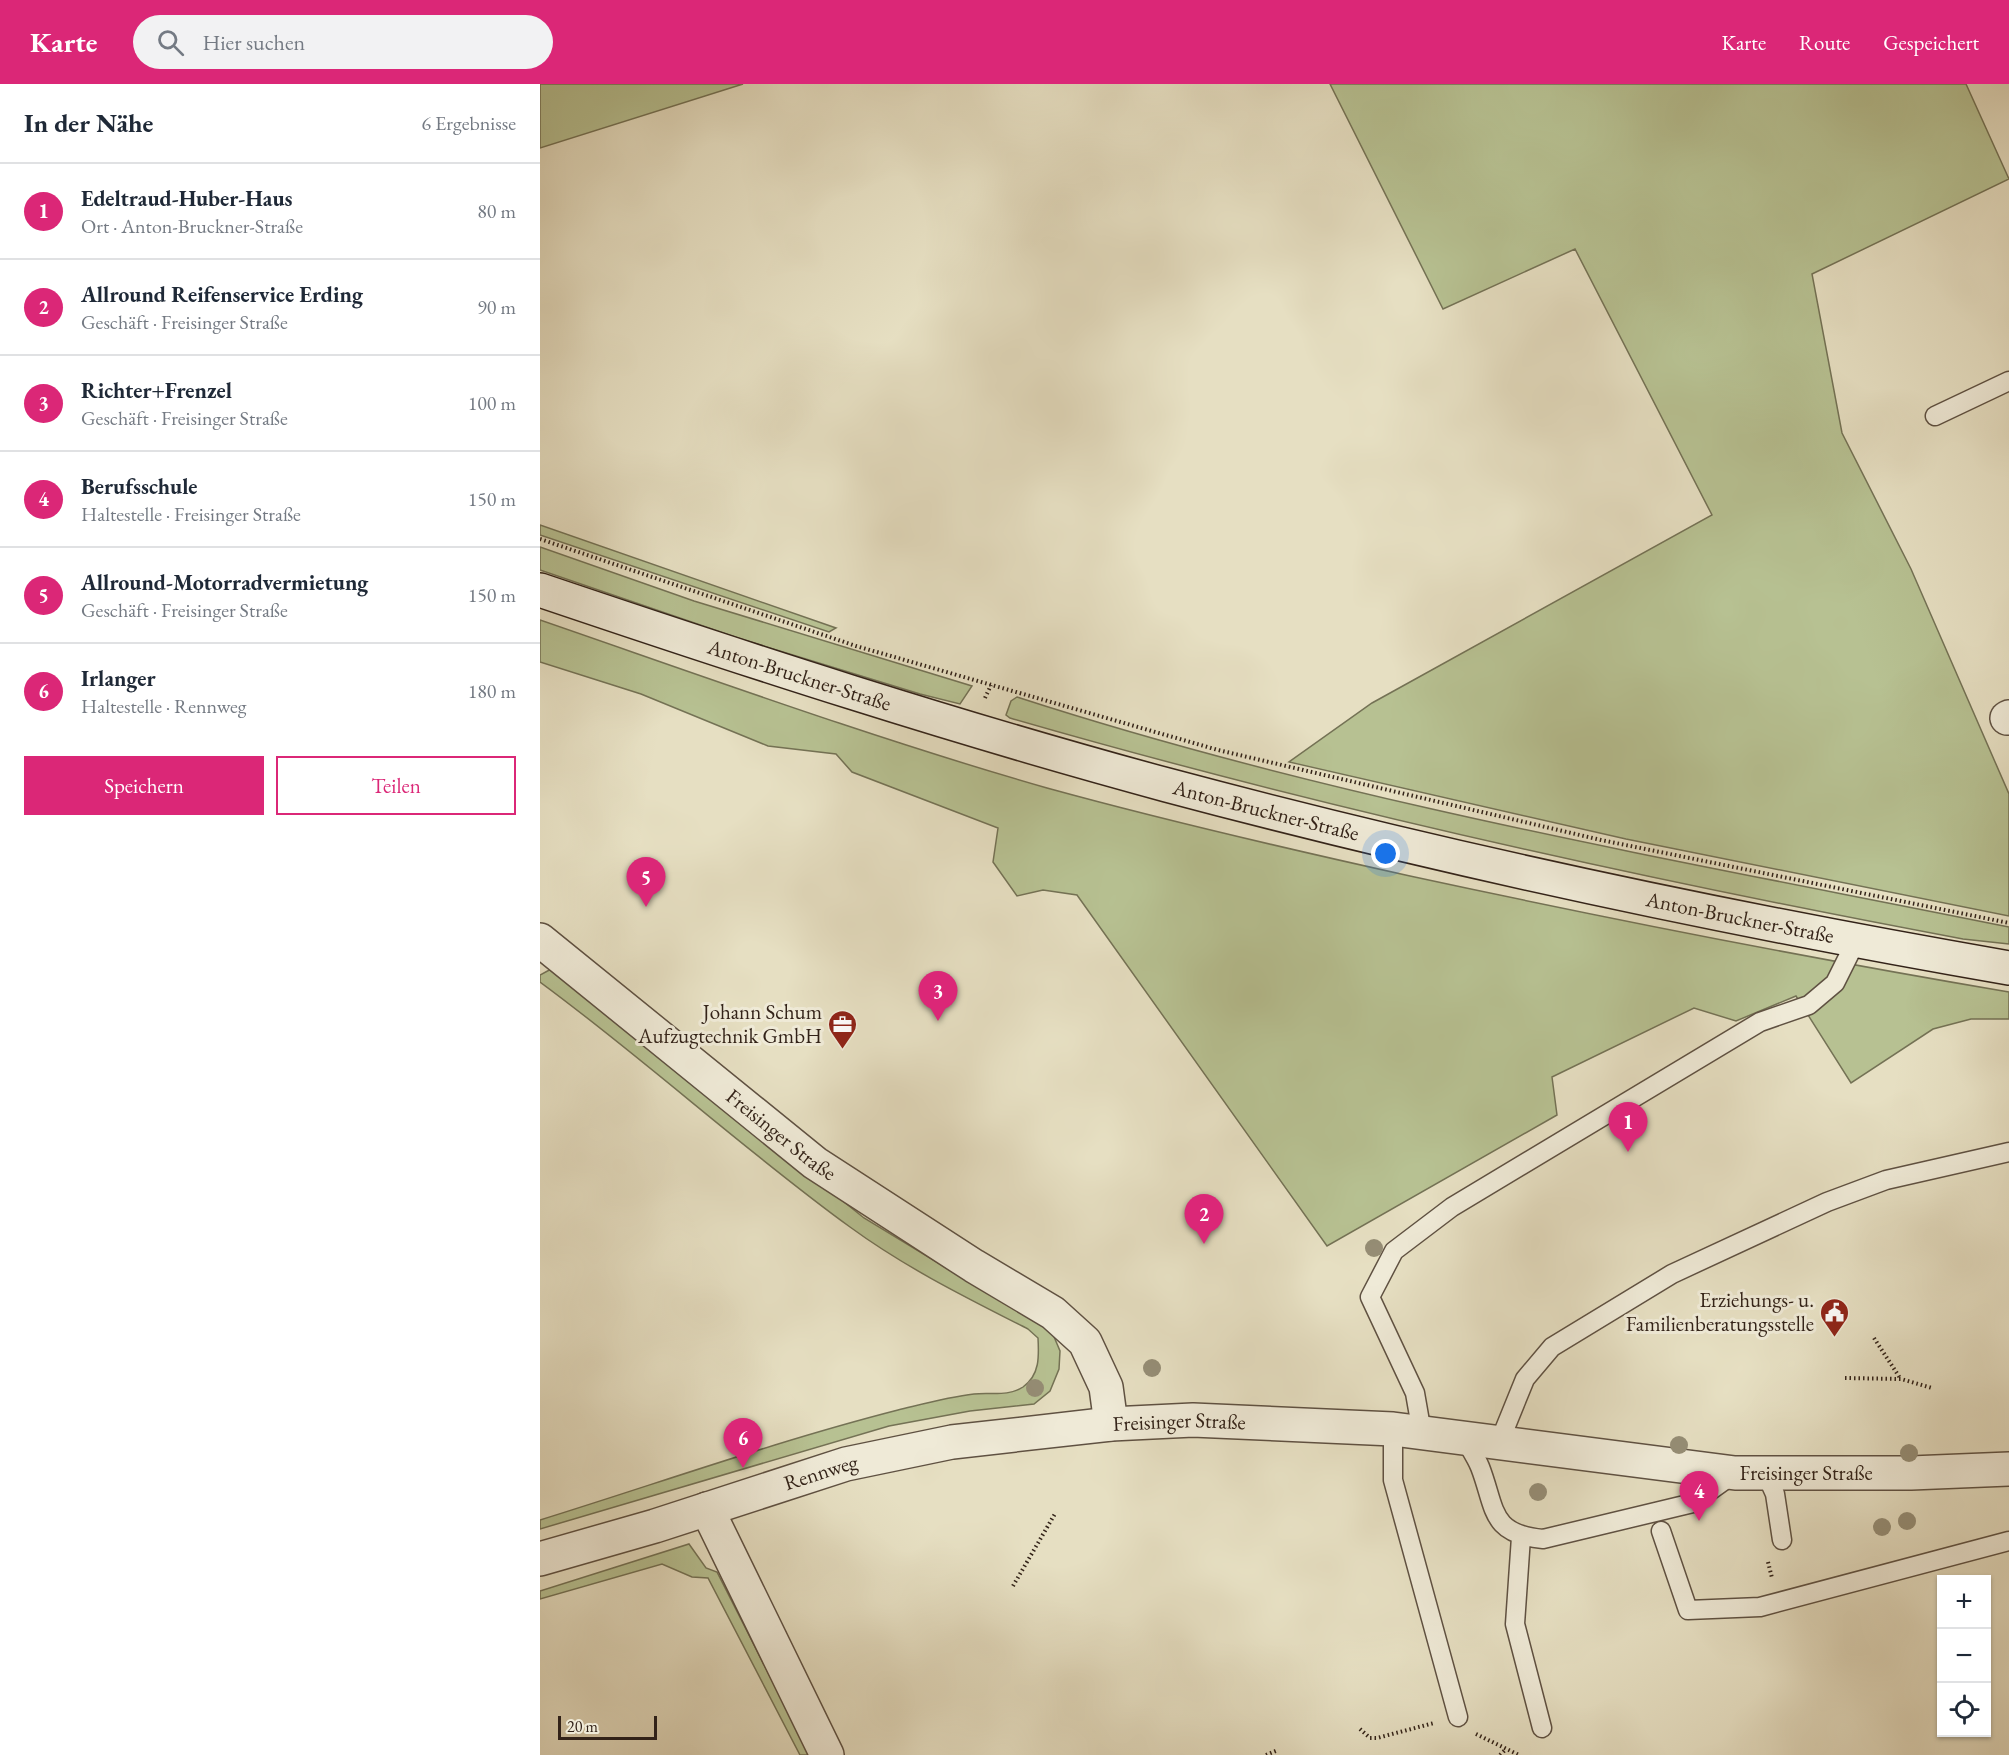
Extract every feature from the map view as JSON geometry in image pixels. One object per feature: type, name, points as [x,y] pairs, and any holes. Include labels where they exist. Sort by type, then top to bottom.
[{"type":"street","name":"Anton-Bruckner-Straße","points":[[540,591],[970,729],[1168,785],[1463,859],[1856,941],[2009,968]]},
{"type":"street","name":"Freisinger Straße","points":[[540,940],[815,1163],[974,1266],[1053,1312],[1085,1342],[1106,1387],[1112,1424],[1193,1420],[1302,1423],[1408,1431],[1751,1473],[1911,1473],[2009,1469]]},
{"type":"street","name":"Rennweg","points":[[540,1559],[846,1464],[908,1450],[987,1437],[1112,1424]]},
{"type":"street","points":[[707,1509],[827,1755]]},
{"type":"lane","points":[[1935,416],[2009,381]]},
{"type":"lane","points":[[1458,1717],[1393,1480],[1408,1431],[1415,1393],[1370,1297],[1394,1251],[1452,1207],[1760,1022],[1809,1005],[1835,983],[1856,941]]},
{"type":"lane","points":[[1499,1443],[1525,1379],[1552,1347],[1672,1274],[1827,1202],[1886,1180],[2009,1152]]},
{"type":"lane","points":[[1464,1438],[1480,1467],[1493,1511],[1503,1525],[1521,1537],[1543,1539],[1692,1503],[1751,1473],[1775,1494],[1782,1540]]},
{"type":"lane","points":[[1661,1531],[1689,1610],[1760,1607],[2009,1541]]},
{"type":"lane","points":[[1521,1537],[1515,1624],[1542,1728]]},
{"type":"path","points":[[540,538],[856,646],[1218,750],[1601,840],[2009,923]]},
{"type":"path","points":[[1874,1338],[1901,1379]]},
{"type":"path","points":[[1845,1378],[1901,1379],[1932,1389]]},
{"type":"path","points":[[1013,1586],[1056,1512]]},
{"type":"path","points":[[1766,1554],[1778,1603]]},
{"type":"path","points":[[1458,1717],[1472,1732],[1519,1755]]},
{"type":"path","points":[[1360,1729],[1370,1738],[1377,1738],[1414,1728]]},
{"type":"path","points":[[1500,1755],[1506,1749]]},
{"type":"path","points":[[1266,1755],[1278,1750]]},
{"type":"green space","points":[[540,84],[743,84],[540,148]]},
{"type":"green space","points":[[1330,84],[1966,84],[2009,179],[1812,274],[1842,433],[1911,569],[2009,794],[2009,916],[1626,839],[1289,762],[1372,703],[1712,515],[1575,249],[1443,309]]},
{"type":"green space","points":[[540,525],[836,628],[829,632],[540,535]]},
{"type":"green space","points":[[540,547],[694,601],[972,686],[960,704],[744,640],[540,570]]},
{"type":"green space","points":[[540,620],[856,729],[1047,788],[1228,834],[1485,892],[1784,952],[2009,992],[2009,1019],[1971,1019],[1933,1029],[1851,1083],[1796,996],[1736,1021],[1694,1008],[1552,1077],[1557,1115],[1327,1246],[1077,895],[1043,890],[1017,896],[993,862],[998,828],[852,772],[836,754],[768,746],[641,694],[540,662]]},
{"type":"green space","points":[[1017,697],[1262,768],[1385,798],[1634,852],[2009,927],[2009,944],[1963,939],[1723,892],[1365,812],[1010,718],[1006,715],[1011,701]]},
{"type":"green space","points":[[553,968],[864,1218],[1052,1332],[1060,1351],[1059,1369],[1050,1391],[1034,1404],[970,1411],[889,1426],[540,1529],[540,1520],[808,1435],[945,1399],[1017,1390],[1033,1377],[1038,1352],[1038,1338],[1028,1329],[937,1282],[893,1256],[811,1198],[540,982],[540,975]]},
{"type":"green space","points":[[689,1544],[706,1568],[717,1572],[810,1755],[800,1755],[708,1578],[692,1577],[662,1564],[540,1599],[540,1591]]},
{"type":"place","name":"Allround-Motorradvermietung","points":[[646,907]]},
{"type":"place","name":"Richter+Frenzel","points":[[938,1021]]},
{"type":"place","name":"Johann Schum Aufzugtechnik GmbH","points":[[843,1050]]},
{"type":"place","name":"Edeltraud-Huber-Haus","points":[[1628,1152]]},
{"type":"place","name":"Allround Reifenservice Erding","points":[[1204,1244]]},
{"type":"place","name":"Erziehungs- u. Familienberatungsstelle","points":[[1835,1338]]},
{"type":"place","name":"Irlanger","points":[[743,1468]]},
{"type":"place","name":"Berufsschule","points":[[1699,1521]]}]
